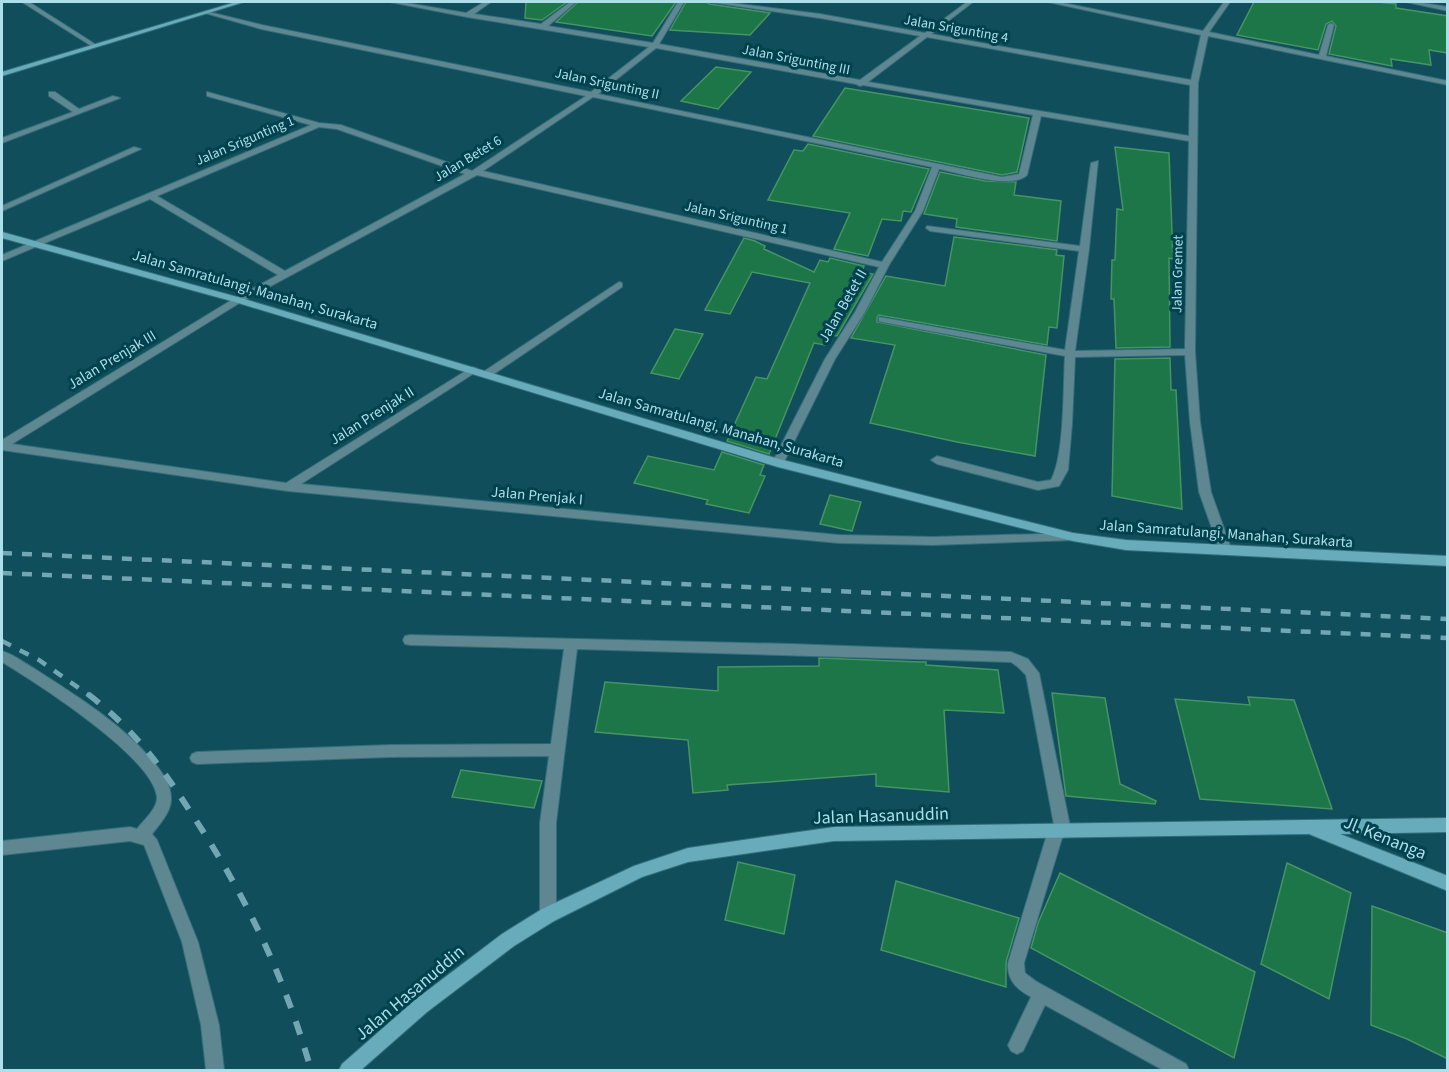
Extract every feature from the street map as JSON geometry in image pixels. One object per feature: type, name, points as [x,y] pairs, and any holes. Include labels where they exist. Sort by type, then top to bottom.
[{"type":"main road","points":[[2,74],[239,2]]},
{"type":"main road","name":"Jalan Samratulangi, Manahan, Surakarta","points":[[2,235],[238,300],[778,463],[1073,537],[1126,545],[1448,561]]},
{"type":"main road","name":"Jalan Hasanuddin","points":[[348,1070],[463,972],[508,940],[548,915],[639,872],[688,855],[834,834],[1448,825]]},
{"type":"main road","name":"Jl. Kenanga","points":[[1308,828],[1448,884]]},
{"type":"street","points":[[25,2],[95,46]]},
{"type":"street","name":"Jalan Srigunting III","points":[[393,2],[655,45],[1037,115],[1194,139]]},
{"type":"street","points":[[467,15],[488,2]]},
{"type":"street","points":[[542,27],[573,2]]},
{"type":"street","name":"Jalan Betet 6","points":[[238,300],[474,173],[592,94],[655,45],[681,2]]},
{"type":"street","name":"Jalan Srigunting 4","points":[[712,2],[794,12],[1194,83]]},
{"type":"street","points":[[860,84],[970,2]]},
{"type":"street","points":[[1051,2],[1448,83]]},
{"type":"street","name":"Jalan Gremet","points":[[1226,551],[1205,492],[1195,422],[1191,352],[1194,83],[1205,33],[1227,2]]},
{"type":"street","points":[[1409,2],[1448,9]]},
{"type":"street","name":"Jalan Srigunting II","points":[[207,12],[261,27],[1002,179],[1019,178],[1023,175],[1037,115]]},
{"type":"street","points":[[1322,58],[1331,25]]},
{"type":"street","points":[[52,94],[78,112]]},
{"type":"street","points":[[210,94],[318,125]]},
{"type":"street","points":[[2,141],[116,98]]},
{"type":"street","name":"Jalan Srigunting 1","points":[[2,258],[318,125],[338,127],[474,173],[884,265]]},
{"type":"street","points":[[2,209],[137,149]]},
{"type":"street","points":[[937,460],[1038,486],[1055,483],[1062,470],[1070,354],[1095,163]]},
{"type":"street","name":"Jalan Betet II","points":[[778,463],[830,359],[918,211],[936,166]]},
{"type":"street","points":[[152,196],[285,275]]},
{"type":"street","points":[[930,228],[1085,249]]},
{"type":"street","points":[[487,374],[620,285]]},
{"type":"street","name":"Jalan Prenjak III","points":[[2,445],[238,300]]},
{"type":"street","points":[[882,319],[1070,354],[1191,352]]},
{"type":"street","name":"Jalan Prenjak II","points":[[288,487],[472,370]]},
{"type":"street","name":"Jalan Prenjak I","points":[[2,445],[288,487],[839,539],[933,541],[1073,537]]},
{"type":"street","points":[[410,640],[825,650],[1011,657],[1019,660],[1032,672],[1059,831],[1016,963],[1015,974],[1018,980],[1180,1071]]},
{"type":"street","points":[[548,915],[548,823],[571,643]]},
{"type":"street","points":[[2,656],[32,673],[99,720],[153,770],[161,783],[165,798],[155,818],[141,837]]},
{"type":"street","points":[[197,758],[390,751],[557,750]]},
{"type":"street","points":[[2,848],[130,834],[149,840],[153,844],[190,942],[210,1025],[215,1071]]},
{"type":"street","points":[[1017,1045],[1042,994]]},
{"type":"building","points":[[526,2],[567,2],[542,20],[525,18]]},
{"type":"building","points":[[578,2],[676,2],[652,36],[556,22]]},
{"type":"building","points":[[686,2],[707,2],[770,13],[750,35],[670,30]]},
{"type":"building","points":[[1254,2],[1378,2],[1396,4],[1396,8],[1448,16],[1448,53],[1429,50],[1431,65],[1391,59],[1392,66],[1329,54],[1336,26],[1332,21],[1326,24],[1318,50],[1237,35]]},
{"type":"building","points":[[716,67],[751,72],[718,109],[681,101]]},
{"type":"building","points":[[845,88],[1029,118],[1017,172],[1002,175],[813,136]]},
{"type":"building","points":[[808,144],[929,169],[911,212],[903,211],[901,221],[882,219],[868,256],[834,249],[850,213],[768,200],[794,150],[803,151]]},
{"type":"building","points":[[1115,147],[1169,153],[1173,259],[1169,258],[1170,347],[1116,348],[1114,299],[1111,299],[1112,260],[1115,260],[1117,209],[1123,210]]},
{"type":"building","points":[[940,172],[985,181],[1016,182],[1014,195],[1061,201],[1057,241],[956,227],[957,219],[924,214]]},
{"type":"building","points":[[954,237],[1057,250],[1056,255],[1064,256],[1057,328],[1049,327],[1047,345],[879,315],[877,322],[1046,355],[1035,456],[870,423],[895,345],[851,338],[886,276],[945,286]]},
{"type":"building","points":[[744,238],[755,241],[765,246],[764,249],[814,272],[820,260],[828,262],[830,258],[864,266],[862,272],[873,274],[837,336],[829,335],[825,345],[814,343],[769,454],[727,441],[756,377],[767,379],[810,283],[752,272],[730,314],[705,310]]},
{"type":"building","points":[[675,329],[703,334],[679,379],[651,373]]},
{"type":"building","points":[[1170,358],[1171,390],[1176,390],[1182,509],[1112,496],[1115,359]]},
{"type":"building","points":[[722,452],[764,465],[760,475],[765,476],[749,513],[706,504],[708,500],[634,483],[648,456],[714,470]]},
{"type":"building","points":[[830,495],[861,502],[852,531],[820,524]]},
{"type":"building","points":[[819,658],[926,662],[926,665],[998,670],[1004,713],[944,710],[949,792],[876,786],[876,774],[727,785],[728,790],[693,793],[688,740],[595,732],[605,682],[718,691],[718,667],[819,666]]},
{"type":"building","points":[[1052,693],[1105,698],[1120,784],[1156,801],[1155,804],[1066,796]]},
{"type":"building","points":[[1248,697],[1294,700],[1332,809],[1200,799],[1175,699],[1250,705]]},
{"type":"building","points":[[461,770],[542,781],[534,808],[452,797]]},
{"type":"building","points":[[738,862],[795,875],[784,934],[725,920]]},
{"type":"building","points":[[1287,863],[1351,893],[1329,999],[1261,964]]},
{"type":"building","points":[[1060,873],[1255,972],[1234,1058],[1031,948],[1038,923]]},
{"type":"building","points":[[896,881],[1019,918],[1006,962],[1006,987],[881,950]]},
{"type":"building","points":[[1372,906],[1448,933],[1448,1059],[1371,1025]]},
{"type":"railway","points":[[2,553],[1448,619]]},
{"type":"railway","points":[[2,573],[1448,638]]},
{"type":"railway","points":[[2,641],[39,660],[90,696]]},
{"type":"railway","points":[[88,694],[122,723],[149,753],[216,851],[264,942],[290,1005],[311,1070]]}]
